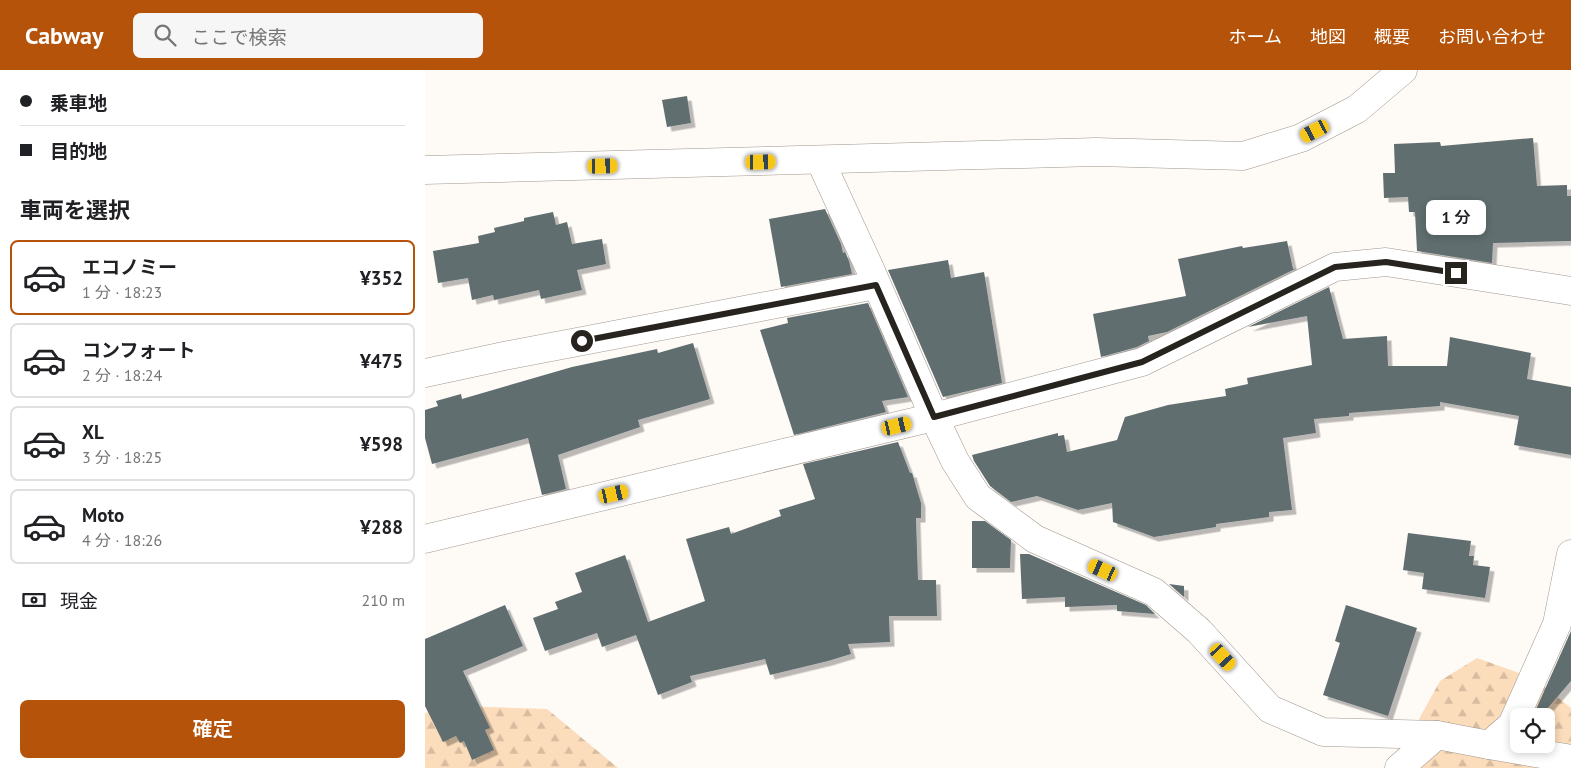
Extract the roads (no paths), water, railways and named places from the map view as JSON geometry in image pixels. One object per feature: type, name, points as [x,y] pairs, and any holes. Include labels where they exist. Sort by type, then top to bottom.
[{"type":"street","points":[[425,170],[1096,152],[1243,156],[1301,138],[1357,109],[1403,70]]},
{"type":"street","points":[[820,160],[934,417],[955,461],[978,497],[1035,539],[1154,592],[1199,631],[1270,709],[1323,732],[1437,735],[1571,759]]},
{"type":"street","points":[[425,539],[934,417],[1142,362],[1335,267],[1386,262],[1571,291]]},
{"type":"street","points":[[425,374],[504,356],[876,285]]},
{"type":"street","points":[[1489,745],[1512,725],[1557,624],[1571,554]]},
{"type":"street","points":[[1399,768],[1437,735]]}]
